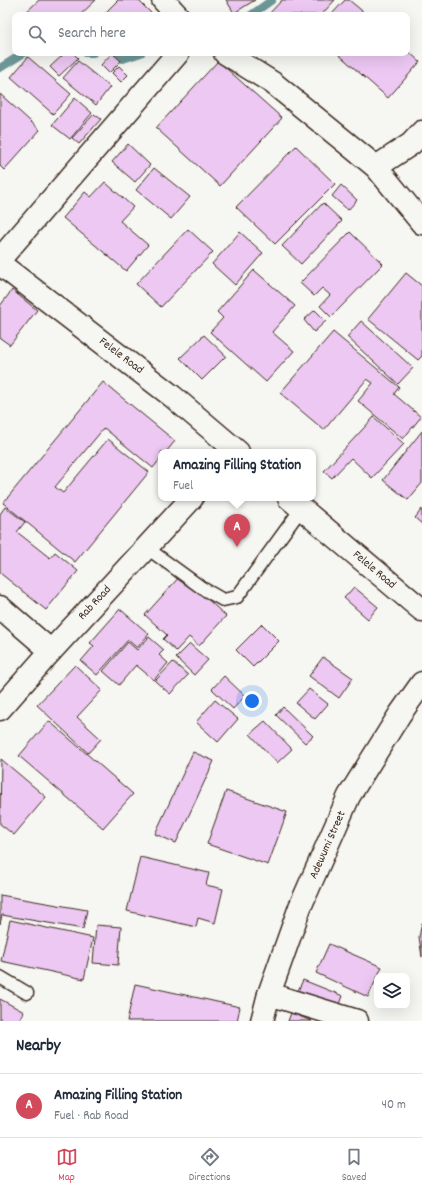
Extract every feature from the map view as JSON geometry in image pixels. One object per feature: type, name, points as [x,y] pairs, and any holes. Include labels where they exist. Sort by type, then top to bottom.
[{"type":"street","points":[[163,0],[174,12]]},
{"type":"street","points":[[0,259],[175,56]]},
{"type":"street","points":[[230,56],[273,83],[376,167],[422,224]]},
{"type":"street","points":[[376,167],[411,144],[422,132]]},
{"type":"street","name":"Felele Road","points":[[0,264],[172,396],[235,449]]},
{"type":"street","name":"Rab Road","points":[[0,709],[51,651],[189,501]]},
{"type":"street","name":"Felele Road","points":[[295,504],[422,610]]},
{"type":"street","points":[[0,607],[51,651]]},
{"type":"street","name":"Adewumi Street","points":[[262,1021],[269,994],[300,907],[349,796],[400,714],[422,682]]},
{"type":"street","points":[[269,994],[358,1021]]},
{"type":"lane","points":[[147,548],[202,588],[223,600],[237,597],[295,504]]},
{"type":"lane","points":[[0,977],[27,992]]},
{"type":"building","points":[[39,0],[96,0],[83,12],[26,12]]},
{"type":"building","points":[[118,0],[138,0],[150,12],[106,12]]},
{"type":"building","points":[[226,0],[255,0],[236,12],[233,12]]},
{"type":"building","points":[[282,0],[335,0],[324,12],[271,12]]},
{"type":"building","points":[[345,0],[349,0],[363,12],[334,12]]},
{"type":"building","points":[[410,53],[420,62],[388,98],[340,56],[410,56]]},
{"type":"building","points":[[62,56],[76,56],[78,58],[59,76],[50,67]]},
{"type":"building","points":[[109,56],[115,56],[121,61],[109,73],[101,65]]},
{"type":"building","points":[[28,57],[71,94],[53,114],[11,77]]},
{"type":"building","points":[[78,61],[110,87],[96,105],[63,78]]},
{"type":"building","points":[[218,61],[282,118],[220,186],[156,128]]},
{"type":"building","points":[[119,66],[128,75],[121,82],[112,73]]},
{"type":"building","points":[[0,94],[40,130],[4,170],[0,166]]},
{"type":"building","points":[[75,98],[92,113],[70,139],[52,125]]},
{"type":"building","points":[[94,114],[101,119],[79,144],[72,138]]},
{"type":"building","points":[[128,144],[150,165],[135,182],[112,162]]},
{"type":"building","points":[[296,146],[335,184],[275,244],[236,207]]},
{"type":"building","points":[[154,168],[190,197],[171,219],[136,190]]},
{"type":"building","points":[[105,182],[133,207],[120,221],[148,245],[126,271],[63,218],[85,192],[91,197]]},
{"type":"building","points":[[341,185],[357,200],[348,210],[332,196]]},
{"type":"building","points":[[323,203],[342,221],[301,264],[282,246]]},
{"type":"building","points":[[188,229],[213,252],[161,307],[136,284]]},
{"type":"building","points":[[240,232],[263,253],[235,285],[212,264]]},
{"type":"building","points":[[350,232],[383,264],[331,317],[320,306],[330,295],[322,288],[314,296],[300,283]]},
{"type":"building","points":[[254,270],[295,306],[272,332],[294,351],[266,382],[210,332],[223,318],[217,312]]},
{"type":"building","points":[[406,273],[422,286],[422,356],[418,360],[368,319]]},
{"type":"building","points":[[12,290],[37,310],[10,345],[0,338],[0,306]]},
{"type":"building","points":[[315,310],[326,321],[314,332],[304,320]]},
{"type":"building","points":[[361,321],[413,368],[398,384],[347,337]]},
{"type":"building","points":[[333,332],[399,387],[394,394],[421,417],[403,439],[358,401],[373,383],[367,379],[324,430],[280,393]]},
{"type":"building","points":[[204,335],[226,356],[202,380],[180,358]]},
{"type":"building","points":[[103,382],[175,441],[168,449],[158,449],[158,462],[153,468],[104,428],[55,487],[63,493],[108,439],[149,472],[75,562],[3,503]]},
{"type":"building","points":[[374,417],[404,444],[372,478],[351,458],[332,478],[324,471]]},
{"type":"building","points":[[422,431],[422,483],[408,500],[383,480]]},
{"type":"building","points":[[5,507],[25,522],[17,532],[50,558],[55,552],[78,571],[46,610],[0,573],[0,514]]},
{"type":"building","points":[[422,509],[422,524],[415,518]]},
{"type":"building","points":[[181,575],[226,616],[199,646],[189,637],[176,651],[163,639],[167,635],[145,615]]},
{"type":"building","points":[[354,587],[378,607],[368,619],[344,598]]},
{"type":"building","points":[[120,609],[149,634],[137,648],[128,640],[97,675],[81,661],[94,646],[90,643]]},
{"type":"building","points":[[262,624],[279,641],[253,667],[236,650]]},
{"type":"building","points":[[149,637],[164,650],[159,655],[168,663],[154,680],[136,665],[119,685],[103,671],[128,642],[137,650]]},
{"type":"building","points":[[190,644],[208,660],[194,675],[176,658]]},
{"type":"building","points":[[323,657],[353,678],[339,698],[309,676]]},
{"type":"building","points":[[173,662],[188,675],[170,694],[155,681]]},
{"type":"building","points":[[75,665],[102,690],[77,717],[101,739],[88,753],[37,705]]},
{"type":"building","points":[[224,676],[245,696],[233,709],[212,689]]},
{"type":"building","points":[[309,689],[328,704],[315,719],[296,703]]},
{"type":"building","points":[[215,700],[238,719],[218,742],[196,722]]},
{"type":"building","points":[[283,707],[313,736],[305,743],[276,715]]},
{"type":"building","points":[[49,721],[133,794],[103,828],[19,756]]},
{"type":"building","points":[[265,721],[292,749],[277,763],[250,734]]},
{"type":"building","points":[[193,752],[214,761],[176,843],[155,834]]},
{"type":"building","points":[[1,759],[46,797],[14,835],[0,824]]},
{"type":"building","points":[[226,791],[287,812],[268,865],[207,844]]},
{"type":"building","points":[[140,857],[209,873],[206,885],[223,889],[215,923],[198,918],[196,927],[127,911]]},
{"type":"building","points":[[0,895],[87,910],[83,929],[2,915],[0,924]]},
{"type":"building","points":[[10,920],[93,938],[84,979],[1,961]]},
{"type":"building","points":[[422,923],[422,957],[419,937]]},
{"type":"building","points":[[96,925],[121,927],[118,965],[93,963]]},
{"type":"building","points":[[329,944],[382,967],[379,973],[374,973],[374,984],[368,997],[316,973]]},
{"type":"building","points":[[303,980],[343,996],[337,1012],[296,995]]},
{"type":"building","points":[[135,984],[240,1007],[237,1021],[127,1021]]},
{"type":"building","points":[[0,999],[24,1012],[19,1021],[0,1021]]},
{"type":"building","points":[[291,1013],[312,1021],[288,1021]]},
{"type":"waterway","points":[[255,12],[272,0]]},
{"type":"waterway","points":[[0,68],[19,56]]},
{"type":"waterway","points":[[119,56],[123,59],[132,56]]},
{"type":"place","name":"Amazing Filling Station","points":[[237,547]]}]
